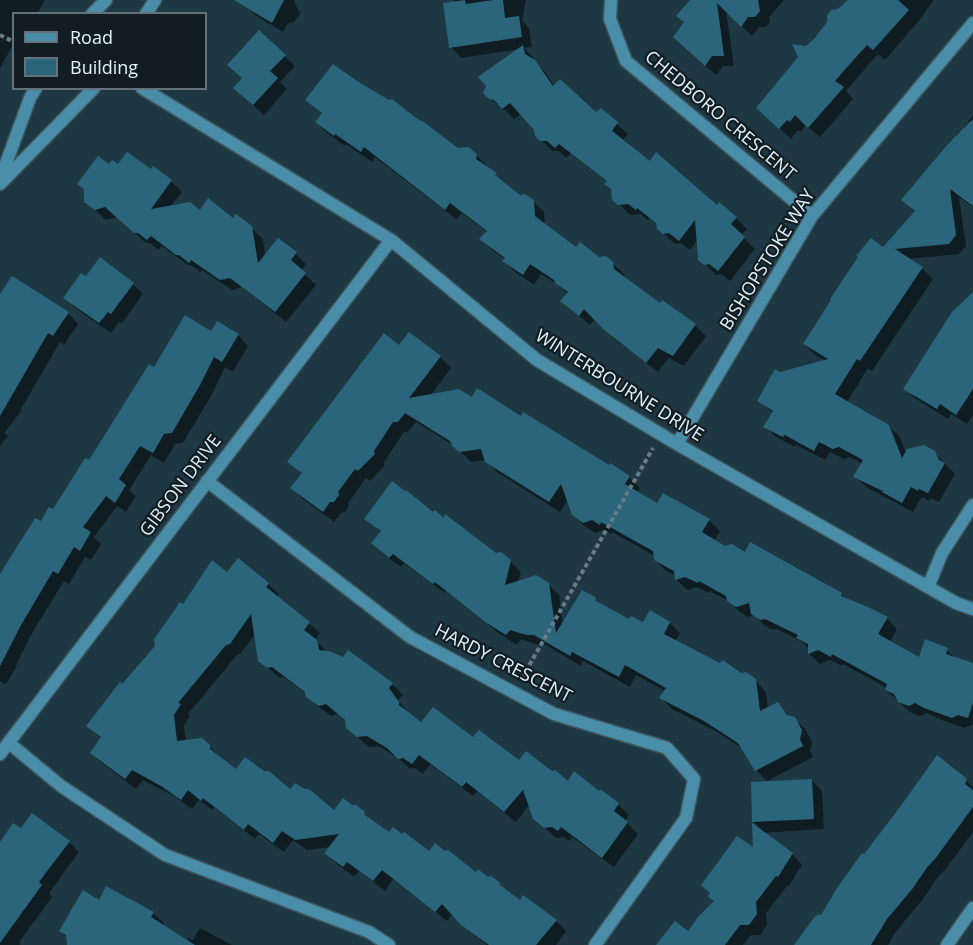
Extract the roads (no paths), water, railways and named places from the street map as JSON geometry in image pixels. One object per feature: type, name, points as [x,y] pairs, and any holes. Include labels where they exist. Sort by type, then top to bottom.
[{"type":"street","points":[[94,12],[106,0]]},
{"type":"street","name":"CHEDBORO CRESCENT","points":[[611,0],[610,19],[626,61],[812,216]]},
{"type":"street","name":"BISHOPSTOKE WAY","points":[[677,444],[812,216],[973,23]]},
{"type":"street","points":[[0,180],[35,90]]},
{"type":"street","points":[[0,184],[92,90]]},
{"type":"street","name":"WINTERBOURNE DRIVE","points":[[145,90],[391,240],[537,360],[677,444],[956,603],[973,609]]},
{"type":"street","name":"GIBSON DRIVE","points":[[0,754],[391,240]]},
{"type":"street","name":"HARDY CRESCENT","points":[[207,482],[410,636],[554,714],[667,748],[694,779],[686,818],[595,945]]},
{"type":"street","points":[[928,587],[942,553],[973,505]]},
{"type":"street","points":[[9,743],[61,786],[165,855],[369,932],[389,945]]},
{"type":"street","points":[[947,945],[973,908]]}]
